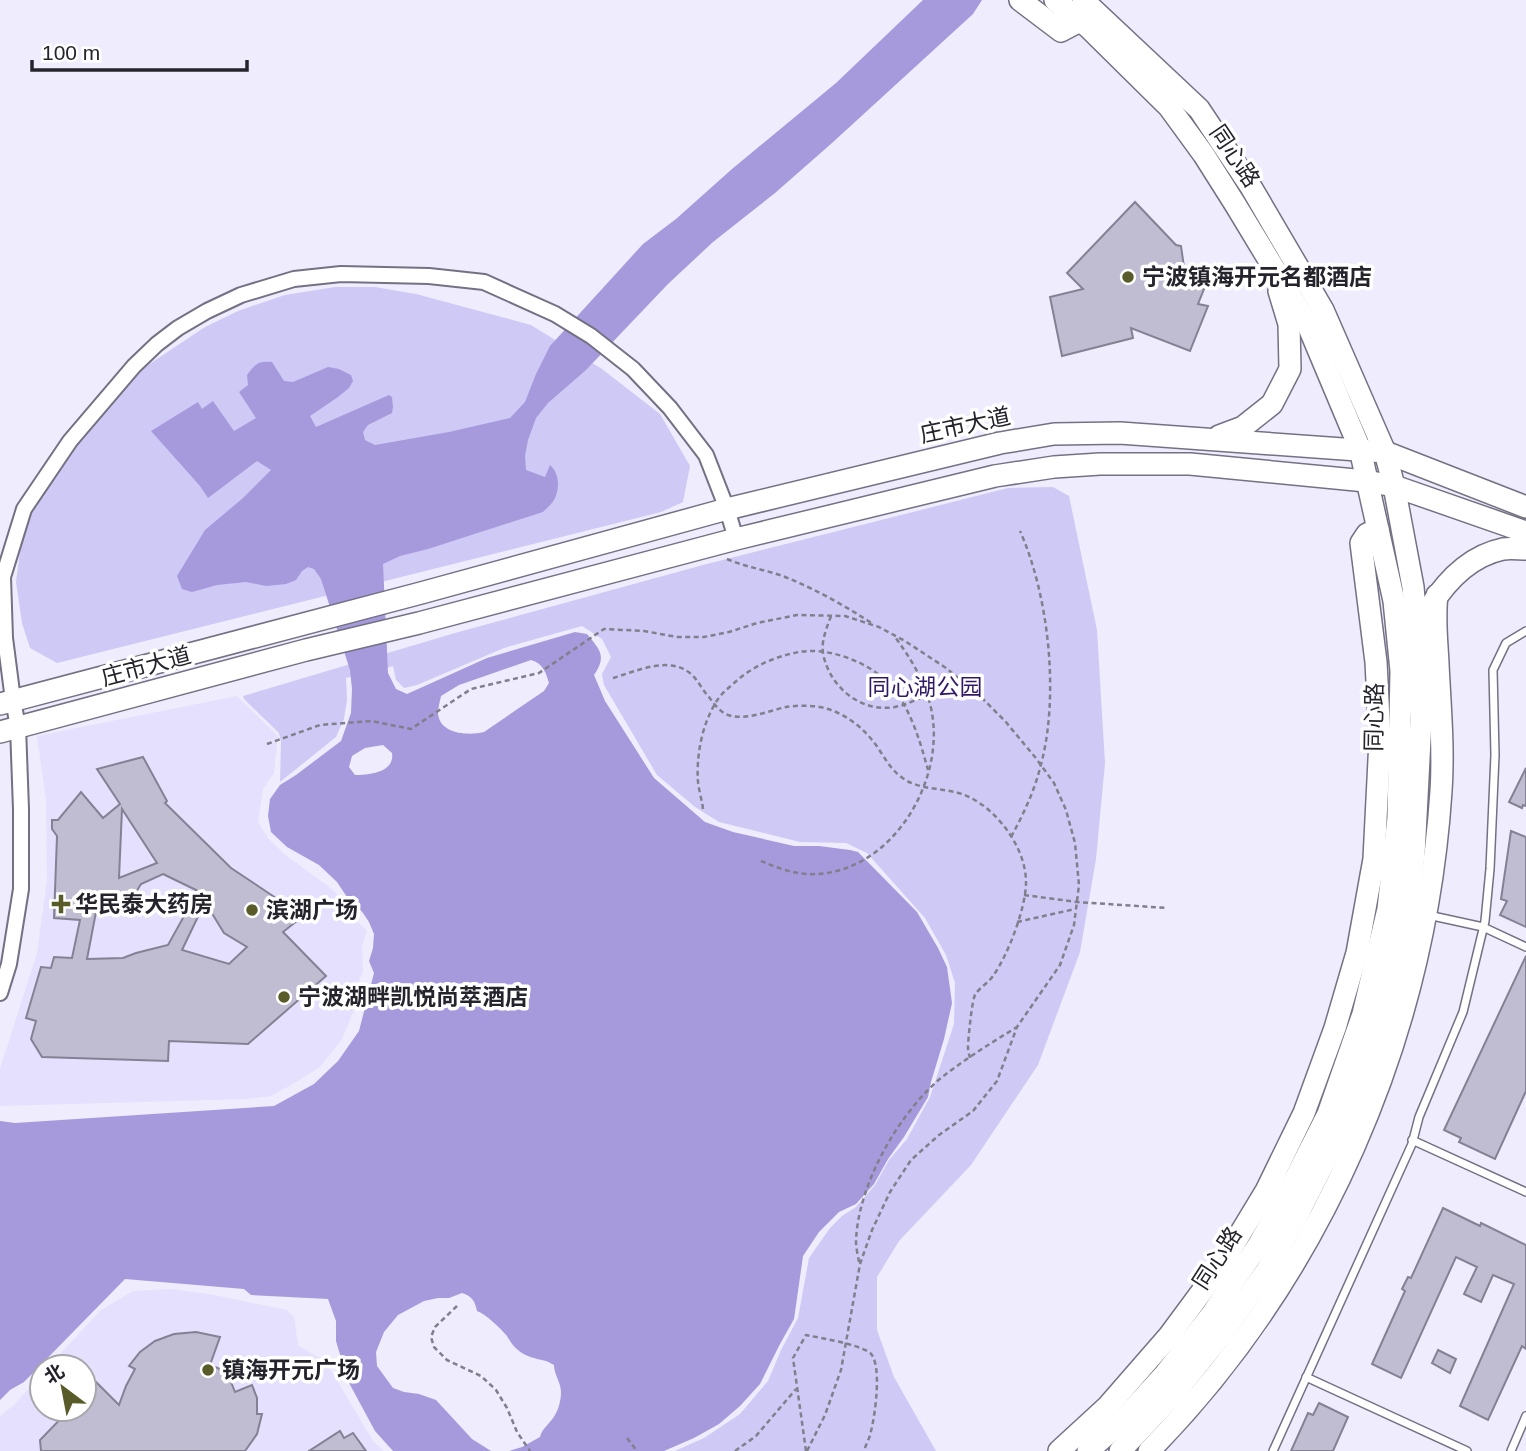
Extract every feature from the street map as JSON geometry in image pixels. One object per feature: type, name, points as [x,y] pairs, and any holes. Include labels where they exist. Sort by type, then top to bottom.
[{"type":"street","points":[[1020,0],[1061,31],[1092,12]]},
{"type":"street","name":"同心路","points":[[1055,0],[1092,12],[1199,109],[1251,187],[1323,310],[1385,452],[1413,587],[1419,646],[1420,720],[1414,855],[1417,912],[1380,1027],[1339,1133],[1267,1270],[1223,1333],[1175,1393],[1119,1451]]},
{"type":"street","name":"同心路","points":[[1088,1451],[1121,1422],[1165,1374],[1212,1314],[1259,1244],[1328,1114],[1363,1014],[1388,909],[1398,818],[1401,671],[1394,601],[1360,449],[1307,323],[1204,155],[1092,12]]},
{"type":"street","points":[[1210,439],[1243,427],[1272,404],[1290,369],[1289,324],[1270,259]]},
{"type":"street","points":[[0,993],[9,964],[21,889],[21,808],[6,702],[3,577],[24,509],[71,442],[134,366],[178,328],[241,295],[294,279],[341,274],[429,276],[484,282],[555,314],[591,336],[633,369],[670,408],[706,456],[736,539]]},
{"type":"street","name":"庄市大道","points":[[6,702],[727,509],[1000,443],[1041,436],[1120,433],[1385,452],[1526,507]]},
{"type":"street","points":[[702,548],[995,476],[1054,467],[1100,464],[1190,464],[1366,481],[1394,486],[1526,532]]},
{"type":"street","points":[[1059,1451],[1108,1406],[1135,1376],[1220,1268],[1266,1191],[1304,1113],[1335,1028],[1357,953],[1374,859],[1380,740],[1376,662],[1361,542],[1367,534],[1378,528]]},
{"type":"street","name":"庄市大道","points":[[9,730],[702,548]]},
{"type":"street","points":[[1419,646],[1426,614],[1437,595],[1456,573],[1474,560],[1503,549],[1526,549]]},
{"type":"street","points":[[1149,1451],[1176,1424],[1245,1339],[1313,1233],[1362,1131],[1390,1058],[1407,996],[1417,912],[1441,790],[1441,728],[1435,615],[1437,595]]},
{"type":"lane","points":[[1273,1451],[1412,1140],[1463,1012],[1483,927],[1490,869],[1494,767],[1493,670],[1506,643],[1526,631]]},
{"type":"lane","points":[[1417,912],[1483,927],[1526,947]]},
{"type":"lane","points":[[1412,1140],[1526,1192]]},
{"type":"lane","points":[[1306,1377],[1467,1451]]},
{"type":"lane","points":[[1511,1451],[1526,1416]]},
{"type":"path","points":[[1011,837],[1024,813],[1041,765],[1047,730],[1049,688],[1047,632],[1042,603],[1028,549],[1020,531]]},
{"type":"path","points":[[702,548],[736,563],[789,578],[844,605],[946,668],[1005,721],[1041,765],[1054,783],[1066,810],[1075,843],[1079,886],[1074,925],[1060,965],[1017,1027],[997,1081],[973,1111],[939,1135],[911,1160],[890,1192],[860,1264],[841,1370],[825,1415],[806,1451]]},
{"type":"path","points":[[267,744],[320,725],[370,721],[411,729],[471,689],[539,673],[604,629],[644,631],[677,637],[704,637],[797,615],[845,616],[879,627]]},
{"type":"path","points":[[831,616],[823,652],[839,687],[855,701],[892,708],[927,695]]},
{"type":"path","points":[[761,862],[807,874],[852,866],[877,851],[898,833],[915,808],[928,770],[933,743],[932,714],[924,684],[910,657],[894,635]]},
{"type":"path","points":[[703,808],[698,781],[700,752],[705,727],[715,704],[742,676],[764,662],[797,652],[823,652],[850,659],[871,668],[891,685],[919,737],[928,770]]},
{"type":"path","points":[[613,678],[661,665],[676,666],[692,674],[715,704],[728,715],[743,716],[789,706],[827,709],[867,732],[902,778],[923,786],[957,792],[979,802],[996,816],[1022,859],[1026,882],[1017,922],[1002,964],[988,984],[976,993],[973,1002],[968,1046],[970,1058]]},
{"type":"path","points":[[1024,895],[1077,902],[1167,908]]},
{"type":"path","points":[[1017,922],[1076,908]]},
{"type":"path","points":[[860,1264],[856,1244],[858,1218],[870,1180],[889,1141],[918,1101],[940,1079],[1017,1027]]},
{"type":"path","points":[[457,1306],[435,1327],[431,1337],[433,1347],[447,1360],[481,1376],[496,1390],[517,1432],[530,1451]]},
{"type":"path","points":[[806,1451],[793,1359],[806,1335],[846,1344],[871,1353],[875,1359],[877,1394],[871,1432],[864,1451]]},
{"type":"path","points":[[735,1451],[756,1436],[796,1389]]},
{"type":"path","points":[[627,1438],[637,1451]]},
{"type":"shaded area","points":[[923,0],[982,0],[973,14],[832,143],[713,242],[668,284],[586,370],[548,403],[536,418],[525,456],[526,470],[545,477],[550,465],[557,476],[557,494],[543,512],[400,556],[383,564],[388,673],[396,689],[407,694],[487,658],[575,632],[587,634],[600,653],[600,663],[594,675],[605,701],[654,778],[705,822],[733,832],[794,846],[819,846],[858,852],[917,912],[947,967],[952,1003],[928,1097],[874,1184],[856,1204],[839,1212],[819,1232],[803,1256],[794,1319],[760,1384],[719,1424],[664,1451],[509,1451],[540,1437],[556,1413],[560,1385],[554,1365],[518,1350],[497,1325],[477,1311],[471,1297],[462,1293],[449,1298],[424,1301],[398,1315],[384,1332],[376,1352],[377,1366],[393,1388],[436,1400],[472,1439],[491,1451],[393,1451],[375,1431],[348,1381],[336,1341],[336,1321],[328,1299],[251,1295],[244,1289],[125,1279],[52,1353],[28,1353],[28,1378],[0,1400],[0,1121],[15,1123],[274,1106],[314,1084],[338,1061],[359,1031],[374,973],[369,961],[374,934],[363,913],[319,865],[287,847],[271,832],[268,816],[270,799],[280,785],[341,741],[351,713],[350,670],[321,579],[314,569],[308,567],[296,580],[286,584],[266,586],[246,582],[217,585],[192,592],[182,589],[177,576],[205,530],[271,470],[257,461],[208,498],[151,431],[198,402],[202,409],[213,401],[234,431],[256,418],[239,392],[248,385],[247,375],[253,368],[257,364],[267,362],[272,362],[284,381],[293,382],[328,367],[351,375],[353,381],[349,388],[310,416],[316,427],[389,395],[392,397],[392,413],[368,425],[363,432],[365,440],[375,445],[510,418],[525,402],[550,346],[643,244],[676,219],[836,83]],"holes":[[[531,660],[538,663],[549,683],[544,691],[484,732],[455,732],[443,725],[438,713],[441,696],[459,685]],[[383,745],[392,753],[390,764],[374,773],[355,775],[349,767],[352,756],[365,748]]]},
{"type":"shaded area","points":[[237,696],[278,736],[274,773],[263,789],[258,822],[268,838],[284,854],[347,903],[357,921],[367,931],[362,946],[363,971],[353,1013],[342,1039],[320,1067],[271,1096],[0,1106],[0,1069],[37,953],[47,880],[46,799],[37,736]]},
{"type":"shaded area","name":"镇海开元广场","points":[[172,1289],[287,1310],[294,1317],[298,1345],[326,1362],[373,1441],[384,1451],[0,1451],[0,1416],[28,1390],[28,1423],[98,1423],[98,1353],[61,1353],[101,1310],[133,1291]]},
{"type":"green space","points":[[335,287],[375,287],[416,294],[531,325],[602,369],[660,414],[690,466],[683,502],[661,512],[57,663],[30,648],[22,623],[16,582],[25,513],[71,446],[145,367],[205,327],[238,311],[285,295]]},
{"type":"green space","name":"同心湖公园","points":[[1053,487],[1069,496],[1097,630],[1105,763],[1096,859],[1080,952],[1038,1065],[971,1165],[899,1241],[877,1277],[877,1330],[894,1377],[936,1451],[675,1451],[704,1438],[740,1414],[768,1381],[798,1318],[809,1258],[830,1228],[856,1207],[875,1185],[889,1160],[907,1139],[930,1097],[954,1024],[955,983],[946,955],[925,918],[867,853],[846,843],[800,842],[719,822],[695,807],[657,775],[604,685],[602,674],[611,657],[602,639],[582,626],[504,648],[404,688],[396,680],[393,666],[346,678],[344,719],[336,737],[280,782],[279,733],[243,696],[455,633],[703,565],[1008,488]]},
{"type":"building","name":"宁波镇海开元名都酒店","points":[[1135,202],[1176,245],[1181,246],[1186,281],[1204,289],[1198,304],[1208,306],[1190,351],[1131,328],[1133,338],[1062,356],[1050,297],[1083,289],[1067,273]]},
{"type":"building","name":"滨湖广场","points":[[143,757],[167,801],[165,803],[231,868],[303,916],[283,932],[326,976],[248,1044],[169,1041],[168,1061],[42,1057],[31,1039],[36,1021],[26,1018],[41,967],[51,968],[54,957],[72,958],[80,920],[54,918],[57,836],[52,829],[52,820],[58,820],[81,792],[103,818],[120,804],[97,769]],"holes":[[[122,809],[157,863],[119,878]],[[163,874],[198,891],[168,945],[123,958],[87,959],[96,912],[102,908],[130,902],[141,884]],[[205,902],[224,933],[247,947],[229,964],[182,950]]]},
{"type":"building","points":[[1526,768],[1526,806],[1523,805],[1522,808],[1509,802]]},
{"type":"building","points":[[1511,831],[1526,837],[1526,927],[1500,915],[1507,901],[1501,899]]},
{"type":"building","points":[[1526,956],[1526,1091],[1495,1159],[1459,1142],[1461,1138],[1444,1130]]},
{"type":"building","points":[[1443,1208],[1526,1245],[1526,1349],[1522,1346],[1488,1420],[1460,1406],[1514,1284],[1493,1275],[1481,1302],[1464,1294],[1477,1267],[1456,1257],[1401,1378],[1372,1364],[1405,1291],[1402,1289],[1408,1277],[1411,1278]]},
{"type":"building","points":[[196,1332],[220,1337],[210,1365],[225,1374],[235,1392],[252,1385],[257,1398],[257,1414],[262,1414],[257,1434],[245,1451],[41,1451],[40,1440],[56,1423],[98,1423],[98,1384],[119,1405],[135,1369],[129,1366],[140,1352],[155,1341],[174,1334]]},
{"type":"building","points":[[1438,1350],[1456,1359],[1450,1373],[1432,1363]]},
{"type":"building","points":[[1319,1403],[1348,1417],[1333,1451],[1291,1451],[1308,1413],[1313,1415]]},
{"type":"building","points":[[340,1431],[344,1438],[353,1433],[366,1451],[309,1451]]},
{"type":"place","name":"宁波镇海开元名都酒店","points":[[1128,277]]},
{"type":"place","name":"华民泰大药房","points":[[61,904]]},
{"type":"place","name":"滨湖广场","points":[[252,910]]},
{"type":"place","name":"宁波湖畔凯悦尚萃酒店","points":[[284,997]]},
{"type":"place","name":"镇海开元广场","points":[[208,1370]]}]
